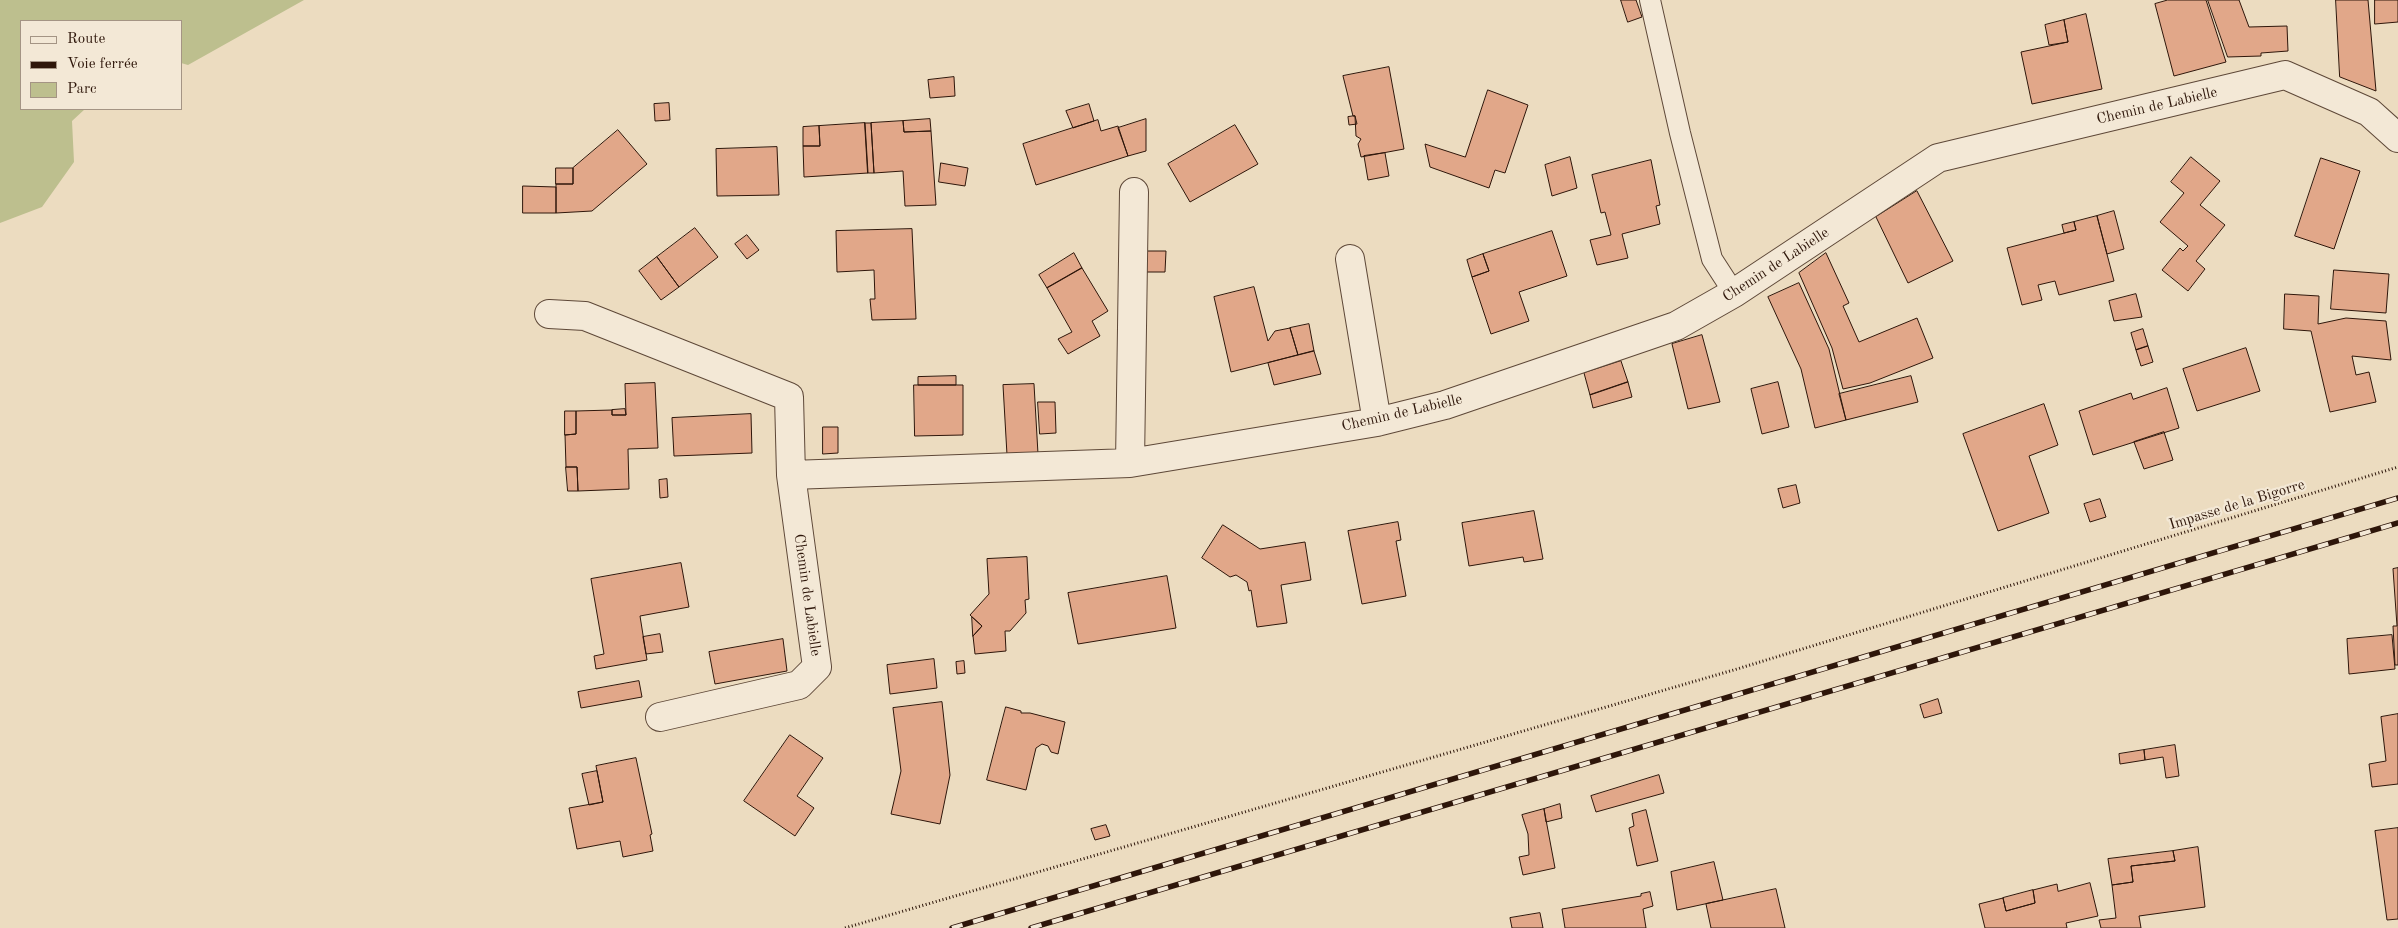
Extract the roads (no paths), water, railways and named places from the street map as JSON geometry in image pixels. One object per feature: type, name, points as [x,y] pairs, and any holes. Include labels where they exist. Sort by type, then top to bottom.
[{"type":"street","name":"Chemin de Labielle","points":[[791,475],[1130,464],[1377,422],[1444,405],[1676,326],[1734,293],[1938,158],[2285,75],[2369,112],[2398,138]]},
{"type":"street","points":[[1130,464],[1134,192]]},
{"type":"street","points":[[1350,259],[1377,422]]},
{"type":"street","name":"Chemin de Labielle","points":[[549,314],[585,316],[789,397],[791,475],[817,667],[799,685],[660,717]]},
{"type":"lane","points":[[1650,0],[1680,134],[1712,259],[1734,293]]},
{"type":"railway","points":[[952,928],[2398,498]]},
{"type":"railway","points":[[1031,928],[2398,523]]}]
